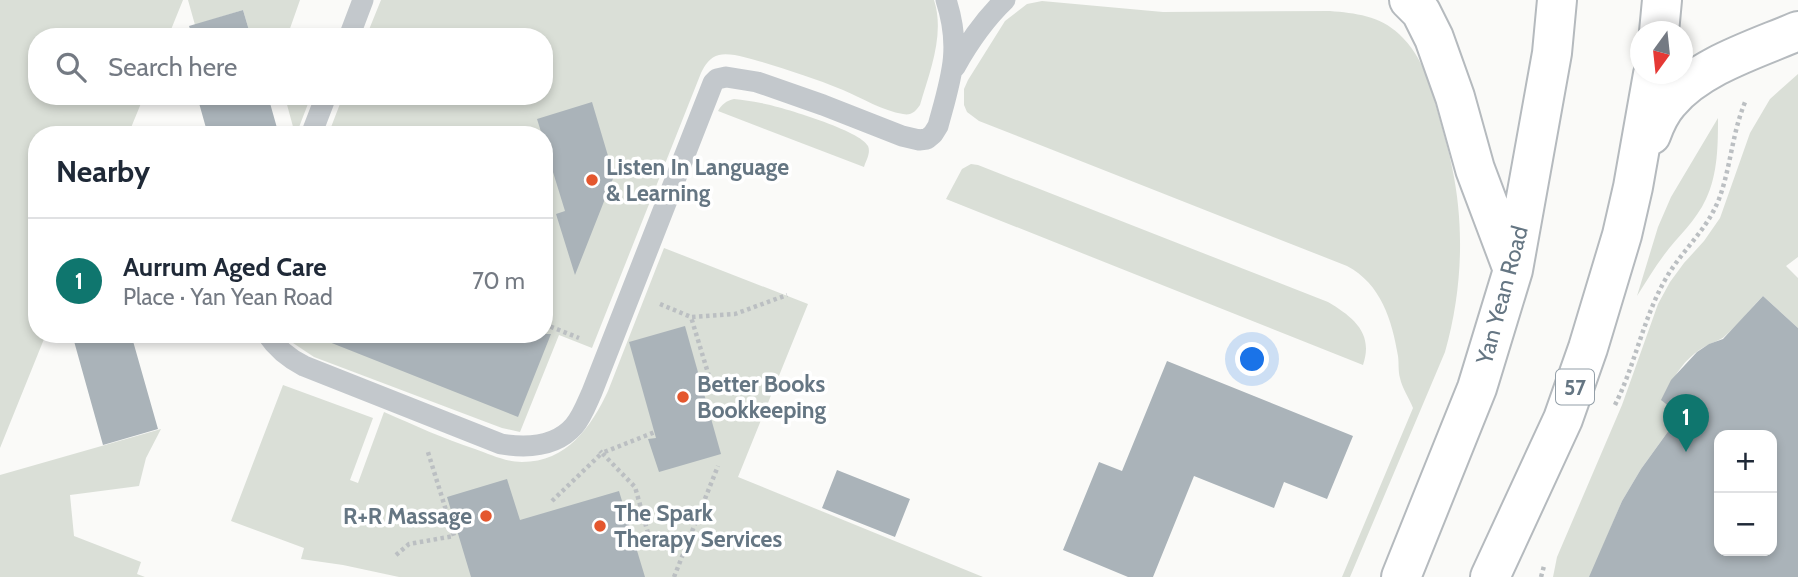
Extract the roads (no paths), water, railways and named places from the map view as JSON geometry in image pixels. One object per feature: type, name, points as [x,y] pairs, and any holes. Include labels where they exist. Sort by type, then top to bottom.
[{"type":"main road","points":[[1409,0],[1421,12],[1434,38],[1455,97],[1475,169],[1513,270]]},
{"type":"main road","name":"Yan Yean Road","points":[[1401,577],[1477,387],[1513,270],[1552,53],[1557,0]]},
{"type":"main road","points":[[1660,21],[1662,0]]},
{"type":"main road","points":[[1633,187],[1656,122],[1668,102],[1683,88],[1727,61],[1798,31]]},
{"type":"main road","name":"57","points":[[1490,577],[1563,419],[1588,348],[1611,276],[1633,187],[1651,84]]},
{"type":"lane","points":[[352,28],[363,0]]},
{"type":"lane","points":[[947,0],[954,34],[954,69]]},
{"type":"lane","points":[[274,343],[290,359],[304,366],[500,443],[521,447],[543,444],[559,438],[574,426],[592,392],[710,89],[718,79],[738,78],[757,82],[902,136],[927,139],[938,126],[954,69],[972,37],[1004,0]]},
{"type":"lane","points":[[314,126],[323,105]]},
{"type":"place","name":"Listen In Language & Learning","points":[[592,180]]},
{"type":"place","name":"Better Books Bookkeeping","points":[[683,397]]},
{"type":"place","name":"Aurrum Aged Care","points":[[1686,452]]},
{"type":"place","name":"R+R Massage","points":[[486,516]]},
{"type":"place","name":"The Spark Therapy Services","points":[[600,526]]}]
